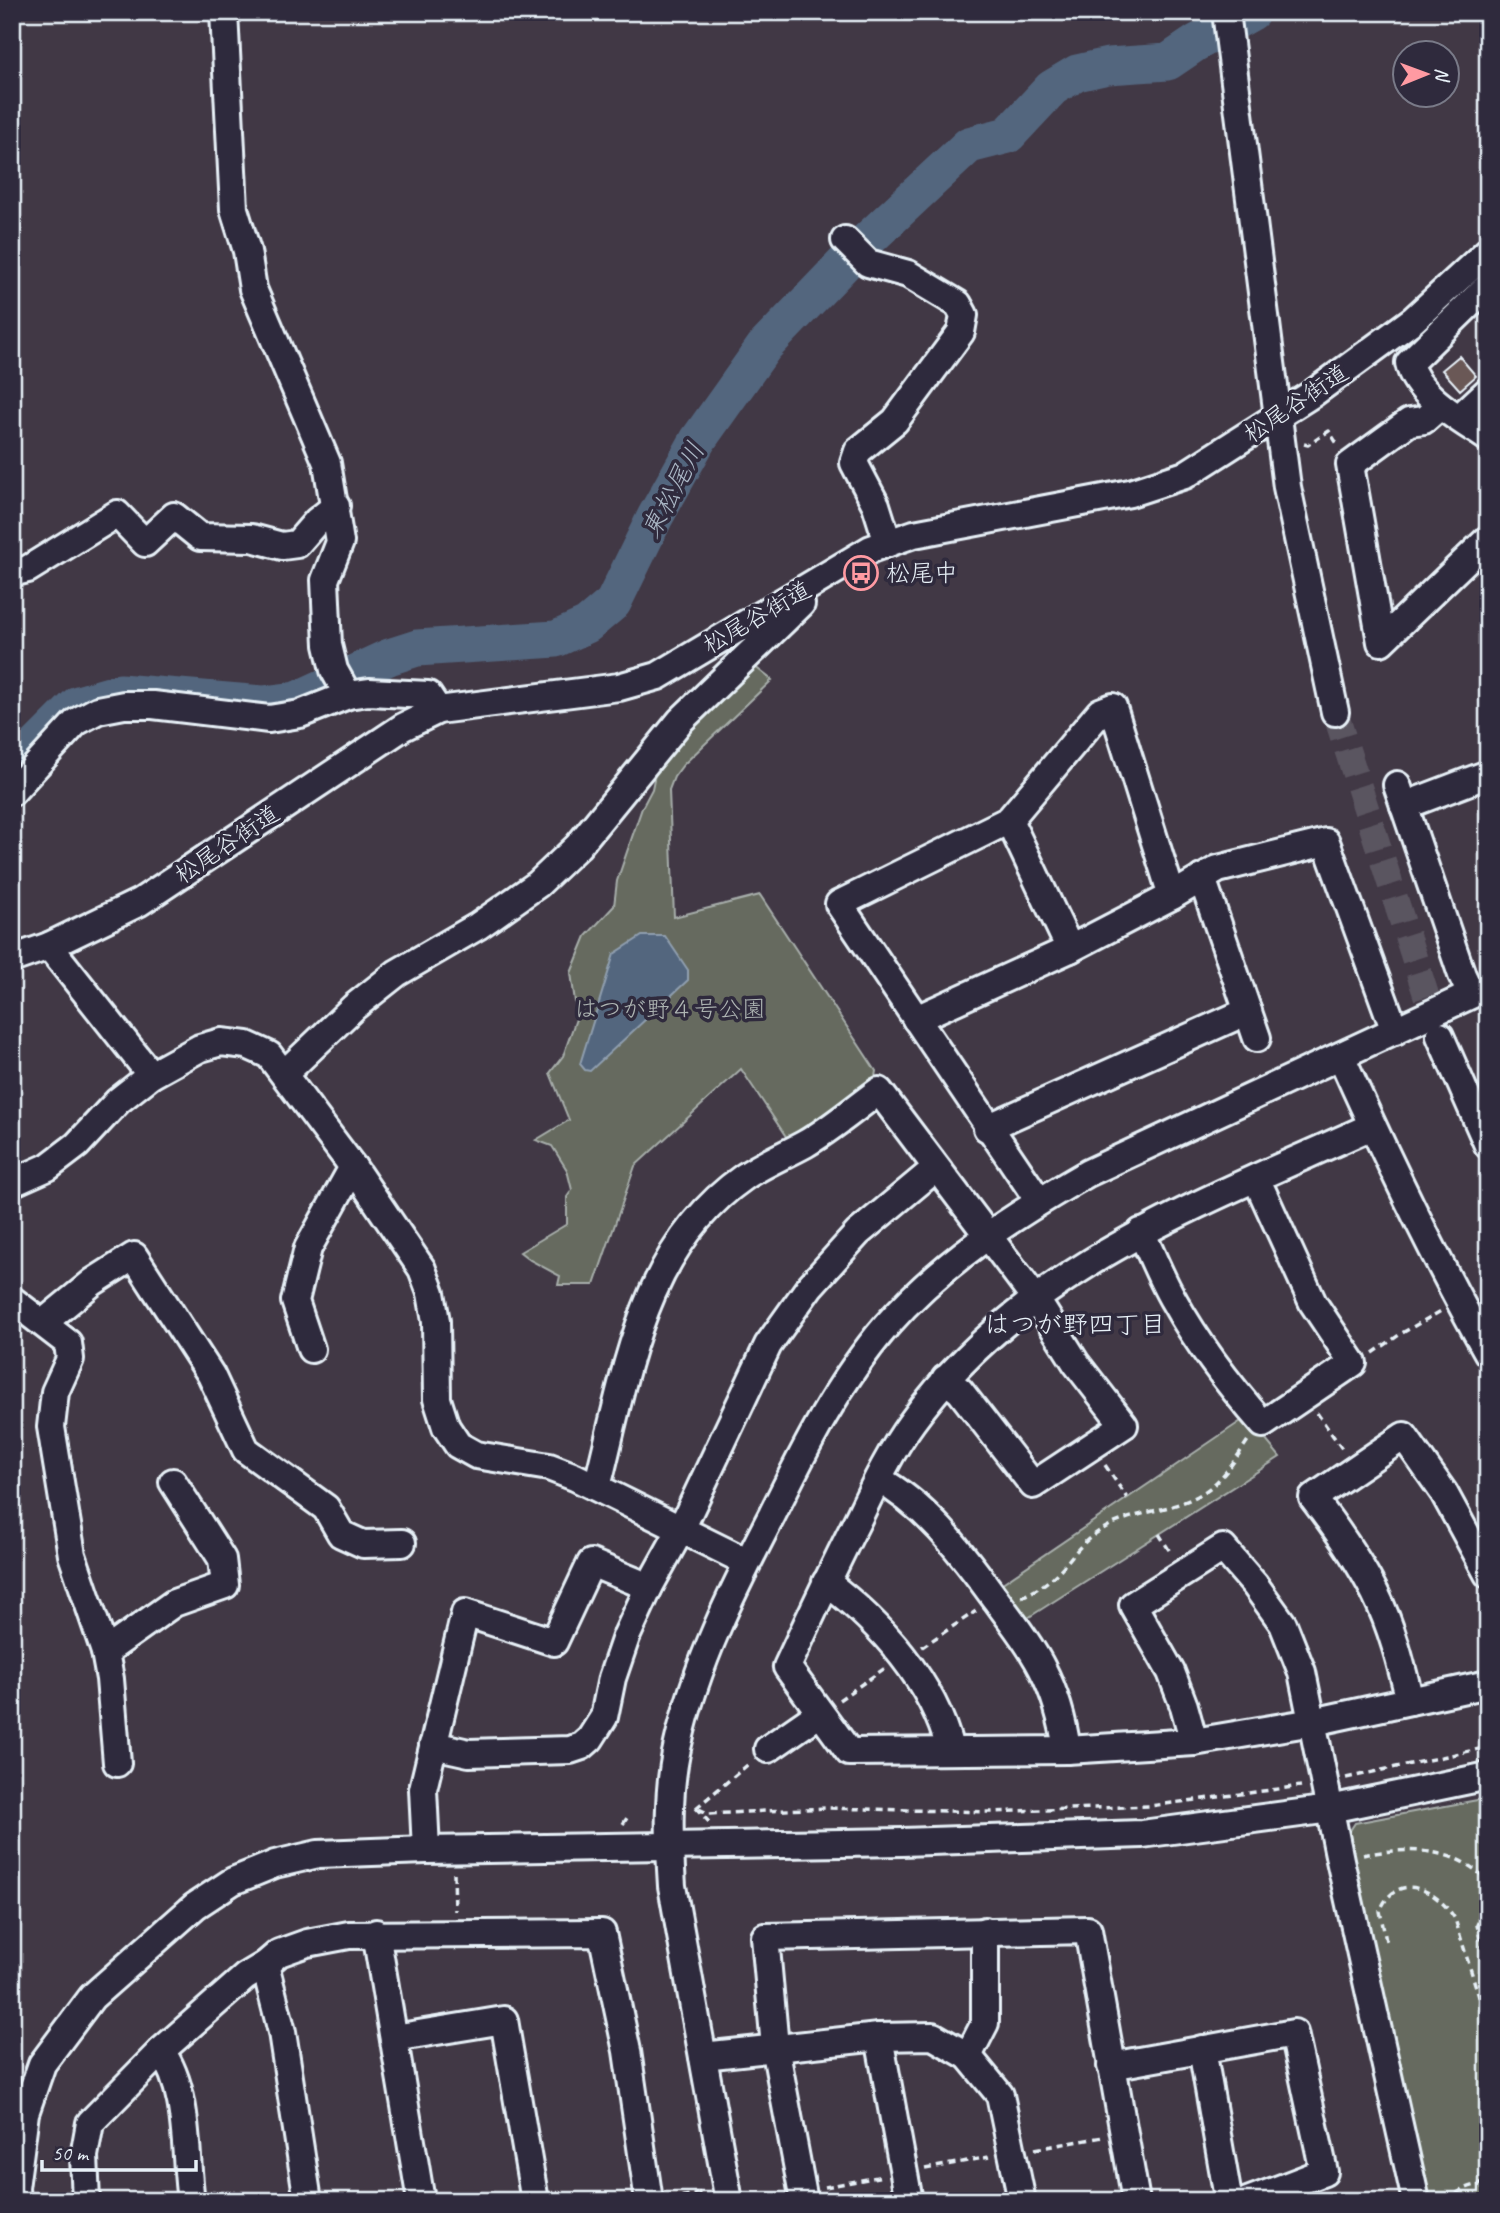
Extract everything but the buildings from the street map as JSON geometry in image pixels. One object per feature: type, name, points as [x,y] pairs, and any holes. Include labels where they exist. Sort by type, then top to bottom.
[{"type":"street","points":[[224,12],[234,209],[247,251],[253,289],[327,463],[340,542],[325,580],[328,645],[334,670],[348,695]]},
{"type":"street","points":[[1226,12],[1287,487],[1335,712]]},
{"type":"street","points":[[845,240],[868,263],[908,275],[958,304],[964,315],[961,332],[895,421],[858,451],[854,463],[876,505],[888,543]]},
{"type":"street","name":"松尾谷街道","points":[[12,959],[49,946],[140,902],[403,727],[438,710],[619,687],[659,676],[871,549],[914,534],[1130,493],[1185,475],[1312,394],[1413,320],[1488,251]]},
{"type":"street","points":[[1488,286],[1409,363],[1411,374],[1449,412],[1488,438]]},
{"type":"street","points":[[1488,391],[1449,412],[1409,422],[1350,465],[1381,642],[1488,540]]},
{"type":"street","points":[[12,573],[28,569],[117,514],[145,543],[174,516],[200,537],[252,538],[282,546],[297,544],[317,521],[336,506]]},
{"type":"street","points":[[284,1074],[354,1007],[397,973],[478,926],[538,884],[578,846],[681,720],[832,573]]},
{"type":"street","points":[[12,792],[76,722],[98,710],[124,705],[153,705],[269,719],[300,714],[348,695],[389,691],[428,695],[438,710]]},
{"type":"street","points":[[1039,1201],[834,897],[1009,820],[1100,712],[1113,707],[1172,896]]},
{"type":"street","points":[[719,2196],[703,2056],[672,1886],[669,1846],[677,1745],[698,1672],[743,1573],[813,1434],[846,1378],[887,1325],[936,1277],[986,1236],[1088,1173],[1479,990],[1438,872],[1401,795],[1488,774]]},
{"type":"street","points":[[1009,820],[1070,949]]},
{"type":"street","points":[[916,1019],[1070,949],[1172,896],[1217,869],[1326,842],[1395,1031]]},
{"type":"street","points":[[1202,878],[1257,1038]]},
{"type":"street","points":[[49,946],[151,1075]]},
{"type":"street","points":[[988,1128],[1248,1011]]},
{"type":"street","points":[[1440,1036],[1488,1145]]},
{"type":"street","points":[[12,1183],[48,1167],[77,1145],[118,1101],[151,1075],[200,1048],[221,1042],[247,1045],[269,1055],[353,1167],[422,1269],[436,1321],[437,1399],[446,1427],[458,1446],[476,1455],[549,1467],[597,1486],[681,1529],[743,1573]]},
{"type":"street","points":[[1341,1056],[1372,1126],[1459,1301],[1488,1353]]},
{"type":"street","points":[[597,1486],[637,1331],[660,1273],[677,1246],[696,1220],[745,1176],[807,1143],[879,1091],[1035,1298],[1076,1363],[1124,1425],[1032,1485],[960,1391],[945,1379]]},
{"type":"street","points":[[1372,1126],[1142,1232],[1086,1263],[1035,1298],[987,1337],[945,1379],[910,1424],[878,1479],[787,1667],[849,1752],[1067,1749],[1194,1742],[1313,1722],[1488,1684]]},
{"type":"street","points":[[311,1349],[295,1301],[308,1248],[353,1167]]},
{"type":"street","points":[[433,1745],[469,1753],[570,1750],[582,1746],[590,1739],[604,1717],[612,1678],[649,1587],[681,1529],[768,1345],[788,1314],[858,1233],[936,1168]]},
{"type":"street","points":[[1142,1232],[1172,1299],[1193,1334],[1226,1382],[1263,1424],[1353,1363],[1313,1303],[1256,1178]]},
{"type":"street","points":[[43,1323],[93,1282],[134,1256],[211,1375],[246,1450],[326,1508],[341,1534],[363,1544],[402,1543]]},
{"type":"street","points":[[12,1300],[68,1343],[70,1359],[55,1392],[51,1427],[72,1555],[105,1652],[117,1763]]},
{"type":"street","points":[[1410,1701],[1396,1645],[1376,1593],[1347,1544],[1313,1498],[1404,1436],[1444,1493],[1488,1574]]},
{"type":"street","points":[[878,1479],[925,1512],[945,1532],[995,1598],[1042,1666],[1054,1693],[1067,1749]]},
{"type":"street","points":[[105,1652],[174,1604],[225,1585],[222,1559],[173,1482]]},
{"type":"street","points":[[1194,1742],[1171,1672],[1133,1605],[1223,1548],[1255,1585],[1283,1624],[1302,1672],[1340,1860],[1416,2201]]},
{"type":"street","points":[[426,1850],[423,1789],[465,1613],[554,1642],[591,1563],[649,1587]]},
{"type":"street","points":[[826,1582],[868,1618],[904,1658],[931,1701],[946,1732],[950,1749]]},
{"type":"street","points":[[768,1749],[820,1713]]},
{"type":"street","points":[[16,2201],[15,2188],[25,2113],[42,2064],[92,1997],[195,1906],[233,1881],[275,1864],[318,1854],[426,1850],[1093,1838],[1331,1809],[1488,1776]]},
{"type":"street","points":[[803,2196],[775,2047],[765,1937],[1088,1930],[1136,2201]]},
{"type":"street","points":[[968,2056],[985,2023],[985,1931]]},
{"type":"street","points":[[376,1933],[421,2201]]},
{"type":"street","points":[[86,2201],[84,2156],[90,2123],[161,2051],[245,1977],[279,1953],[307,1943],[349,1934],[602,1933],[627,2052],[649,2201]]},
{"type":"street","points":[[265,1965],[282,2032],[308,2201]]},
{"type":"street","points":[[394,2038],[504,2020],[535,2201]]},
{"type":"street","points":[[1111,2066],[1294,2033],[1324,2172],[1248,2201]]},
{"type":"street","points":[[703,2056],[879,2036],[933,2036],[968,2056],[1000,2095],[1022,2201]]},
{"type":"street","points":[[879,2036],[909,2201]]},
{"type":"street","points":[[1202,2049],[1227,2192],[1231,2201]]},
{"type":"street","points":[[161,2051],[170,2064],[181,2106],[191,2201]]},
{"type":"path","points":[[1302,443],[1308,445],[1329,431],[1350,465]]},
{"type":"path","points":[[1353,1363],[1363,1361],[1402,1333],[1459,1301]]},
{"type":"path","points":[[1305,1395],[1356,1469]]},
{"type":"path","points":[[995,1598],[1009,1601],[1039,1589],[1055,1576],[1079,1546],[1122,1519],[1182,1503],[1204,1492],[1222,1477],[1254,1430],[1263,1424]]},
{"type":"path","points":[[1092,1446],[1127,1498]]},
{"type":"path","points":[[768,1749],[696,1808],[709,1814],[825,1808],[990,1812],[1138,1807],[1325,1783],[1488,1748]]},
{"type":"path","points":[[621,1827],[629,1815]]},
{"type":"path","points":[[1340,1860],[1373,1853],[1444,1853],[1468,1863],[1488,1882]]},
{"type":"path","points":[[454,1867],[456,1935]]},
{"type":"path","points":[[1386,1941],[1380,1911],[1398,1891],[1412,1887],[1424,1889],[1447,1905],[1455,1919],[1488,2026]]},
{"type":"path","points":[[1488,1900],[1477,1925],[1488,1972]]},
{"type":"path","points":[[754,2201],[803,2196],[904,2172],[1124,2134]]},
{"type":"path","points":[[1447,2201],[1471,2185],[1488,2183]]},
{"type":"path","points":[[661,2201],[719,2196]]},
{"type":"green space","name":"はつが野４号公園","points":[[750,663],[772,680],[683,765],[669,790],[674,917],[760,895],[876,1071],[874,1083],[789,1141],[741,1069],[635,1166],[594,1285],[558,1285],[560,1276],[520,1252],[567,1224],[567,1197],[572,1190],[567,1170],[552,1146],[536,1140],[569,1120],[550,1073],[563,1056],[577,1016],[571,973],[586,936],[614,906],[617,881],[642,808],[652,789],[655,774],[674,741]]},
{"type":"green space","points":[[1247,1417],[1280,1457],[1023,1621],[998,1586]]},
{"type":"green space","points":[[1488,1798],[1488,2201],[1427,2201],[1347,1835],[1355,1823]]},
{"type":"water","points":[[642,936],[665,936],[688,970],[688,980],[590,1071],[585,1070],[580,1064],[614,954]]},
{"type":"waterway","name":"東松尾川","points":[[12,770],[78,704],[120,692],[263,704],[296,700],[389,657],[417,648],[556,639],[587,625],[613,603],[655,517],[698,440],[764,347],[859,248],[969,145],[1008,135],[1052,88],[1077,73],[1108,66],[1168,62],[1252,12]]},
{"type":"tunnel","points":[[1335,712],[1439,1035]]},
{"type":"place","name":"松尾中","points":[[861,573]]},
{"type":"district","name":"はつが野四丁目","points":[[1075,1324]]}]
